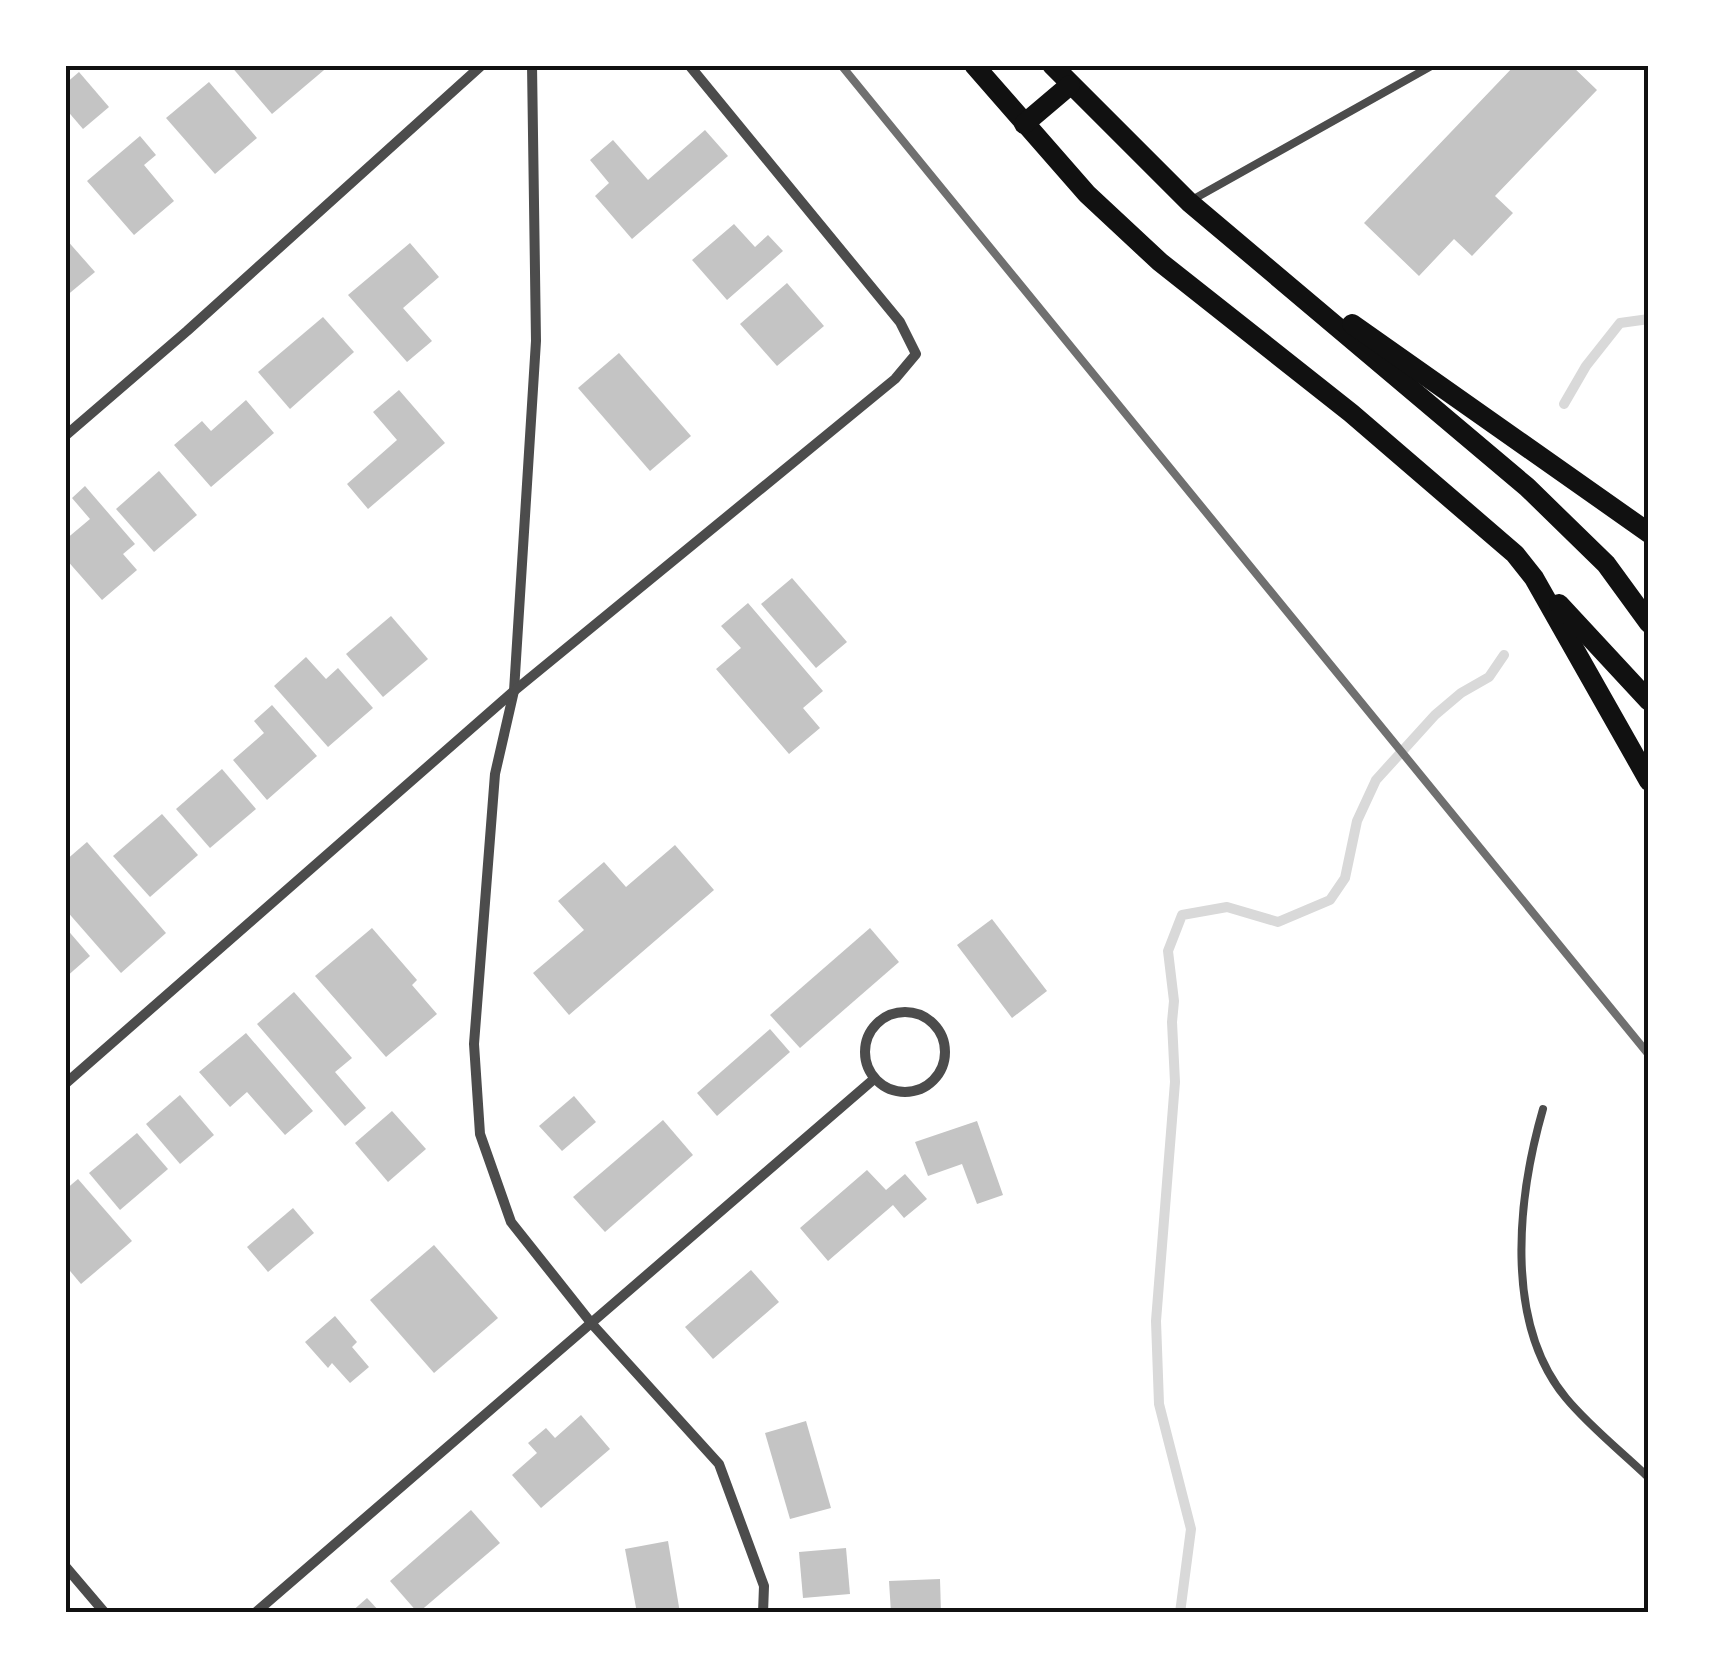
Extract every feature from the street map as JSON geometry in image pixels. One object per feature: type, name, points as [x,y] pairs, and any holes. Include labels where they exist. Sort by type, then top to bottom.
[{"type":"main road","points":[[974,65],[1087,194],[1160,262],[1351,413],[1516,554],[1649,701]]},
{"type":"main road","points":[[1052,65],[1189,202],[1527,487],[1606,564],[1649,623]]},
{"type":"main road","points":[[1024,124],[1070,85]]},
{"type":"main road","points":[[1260,261],[1649,533]]},
{"type":"main road","points":[[1516,554],[1534,578],[1649,780]]},
{"type":"street","points":[[65,436],[188,331],[482,65]]},
{"type":"street","points":[[532,65],[536,342],[514,691],[495,774],[474,1044],[480,1134],[511,1222],[592,1324],[719,1464],[764,1586],[763,1613]]},
{"type":"street","points":[[65,1084],[514,691],[895,379],[916,354],[900,322],[690,65]]},
{"type":"street","points":[[908,1011],[936,1025],[944,1039],[946,1055],[942,1070],[932,1083],[919,1091],[903,1093],[874,1080],[866,1066],[864,1050],[868,1034],[878,1022],[908,1011]]},
{"type":"street","points":[[255,1613],[874,1080]]},
{"type":"street","points":[[65,1566],[105,1613]]},
{"type":"lane","points":[[1189,202],[1432,65]]},
{"type":"lane","points":[[1543,1108],[1529,1158],[1522,1212],[1523,1277],[1531,1328],[1544,1362],[1565,1397],[1649,1478]]},
{"type":"building","points":[[230,65],[330,65],[272,114]]},
{"type":"building","points":[[1515,65],[1571,65],[1597,90],[1495,196],[1513,213],[1472,256],[1454,239],[1419,276],[1364,223]]},
{"type":"building","points":[[79,72],[109,107],[83,129],[65,108],[65,84]]},
{"type":"building","points":[[209,82],[257,138],[215,174],[166,118]]},
{"type":"building","points":[[705,130],[728,156],[632,239],[595,196],[609,183],[590,160],[613,140],[648,180]]},
{"type":"building","points":[[140,136],[156,155],[144,165],[174,201],[134,235],[87,181]]},
{"type":"building","points":[[734,224],[755,247],[768,235],[783,251],[727,300],[692,260]]},
{"type":"building","points":[[65,238],[95,272],[65,297]]},
{"type":"building","points":[[410,243],[439,277],[403,308],[432,341],[407,362],[348,295]]},
{"type":"building","points":[[787,283],[824,326],[777,366],[740,324]]},
{"type":"building","points":[[323,317],[354,352],[290,409],[258,372]]},
{"type":"building","points":[[619,353],[691,436],[650,471],[578,388]]},
{"type":"building","points":[[399,390],[445,443],[368,509],[347,484],[397,440],[373,412]]},
{"type":"building","points":[[246,400],[274,433],[211,487],[174,445],[202,421],[211,431]]},
{"type":"building","points":[[159,471],[197,515],[154,552],[116,509]]},
{"type":"building","points":[[85,486],[135,544],[123,554],[137,570],[102,600],[65,558],[65,540],[90,519],[72,498]]},
{"type":"building","points":[[792,578],[847,642],[816,668],[761,604]]},
{"type":"building","points":[[748,603],[823,691],[803,708],[820,728],[789,754],[716,669],[741,648],[721,626]]},
{"type":"building","points":[[391,616],[428,659],[383,697],[346,654]]},
{"type":"building","points":[[306,657],[326,679],[338,668],[373,708],[328,747],[274,686]]},
{"type":"building","points":[[272,705],[317,756],[267,800],[233,760],[264,733],[254,721]]},
{"type":"building","points":[[222,769],[256,809],[210,848],[176,809]]},
{"type":"building","points":[[162,814],[198,855],[150,897],[113,856]]},
{"type":"building","points":[[87,842],[166,933],[121,973],[65,909],[65,861]]},
{"type":"building","points":[[675,845],[714,890],[569,1015],[533,973],[584,930],[558,901],[604,862],[626,887]]},
{"type":"building","points":[[992,919],[1047,991],[1012,1018],[957,945]]},
{"type":"building","points":[[65,927],[90,956],[65,978]]},
{"type":"building","points":[[372,928],[417,980],[412,985],[437,1014],[386,1057],[315,976]]},
{"type":"building","points":[[870,928],[899,962],[800,1048],[770,1015]]},
{"type":"building","points":[[294,992],[352,1058],[335,1072],[366,1108],[345,1126],[257,1024]]},
{"type":"building","points":[[770,1029],[790,1052],[717,1116],[697,1093]]},
{"type":"building","points":[[246,1033],[313,1111],[285,1135],[247,1092],[230,1107],[199,1072]]},
{"type":"building","points":[[180,1095],[214,1135],[180,1164],[146,1124]]},
{"type":"building","points":[[574,1096],[596,1122],[562,1151],[539,1126]]},
{"type":"building","points":[[392,1111],[426,1149],[388,1182],[355,1143]]},
{"type":"building","points":[[663,1120],[693,1155],[605,1232],[573,1197]]},
{"type":"building","points":[[977,1121],[1003,1195],[977,1204],[962,1164],[928,1176],[915,1142]]},
{"type":"building","points":[[137,1133],[168,1169],[120,1210],[89,1173]]},
{"type":"building","points":[[867,1170],[886,1190],[905,1174],[927,1199],[904,1218],[893,1205],[828,1261],[800,1228]]},
{"type":"building","points":[[78,1179],[132,1241],[81,1284],[65,1265],[65,1190]]},
{"type":"building","points":[[293,1208],[314,1233],[268,1272],[247,1247]]},
{"type":"building","points":[[434,1245],[498,1318],[434,1373],[370,1300]]},
{"type":"building","points":[[751,1270],[779,1302],[713,1359],[685,1327]]},
{"type":"building","points":[[335,1316],[357,1342],[352,1347],[369,1367],[350,1383],[332,1363],[328,1368],[305,1342]]},
{"type":"building","points":[[581,1415],[610,1449],[541,1508],[512,1475],[537,1453],[528,1443],[546,1428],[555,1438]]},
{"type":"building","points":[[806,1421],[831,1508],[790,1519],[765,1433]]},
{"type":"building","points":[[471,1510],[500,1543],[418,1613],[390,1581]]},
{"type":"building","points":[[668,1541],[680,1613],[637,1613],[625,1549]]},
{"type":"building","points":[[846,1548],[850,1594],[803,1598],[799,1552]]},
{"type":"building","points":[[940,1579],[941,1613],[891,1613],[889,1581]]},
{"type":"building","points":[[367,1598],[381,1613],[350,1613]]},
{"type":"waterway","points":[[1564,404],[1586,366],[1620,323],[1649,319]]},
{"type":"waterway","points":[[1180,1613],[1191,1529],[1159,1404],[1156,1321],[1175,1082],[1174,1001],[1168,951],[1182,915],[1227,907],[1278,922],[1330,900],[1345,878],[1357,821],[1376,780],[1435,715],[1461,693],[1489,677],[1504,655]]},
{"type":"railway","points":[[841,65],[1649,1055]]}]
